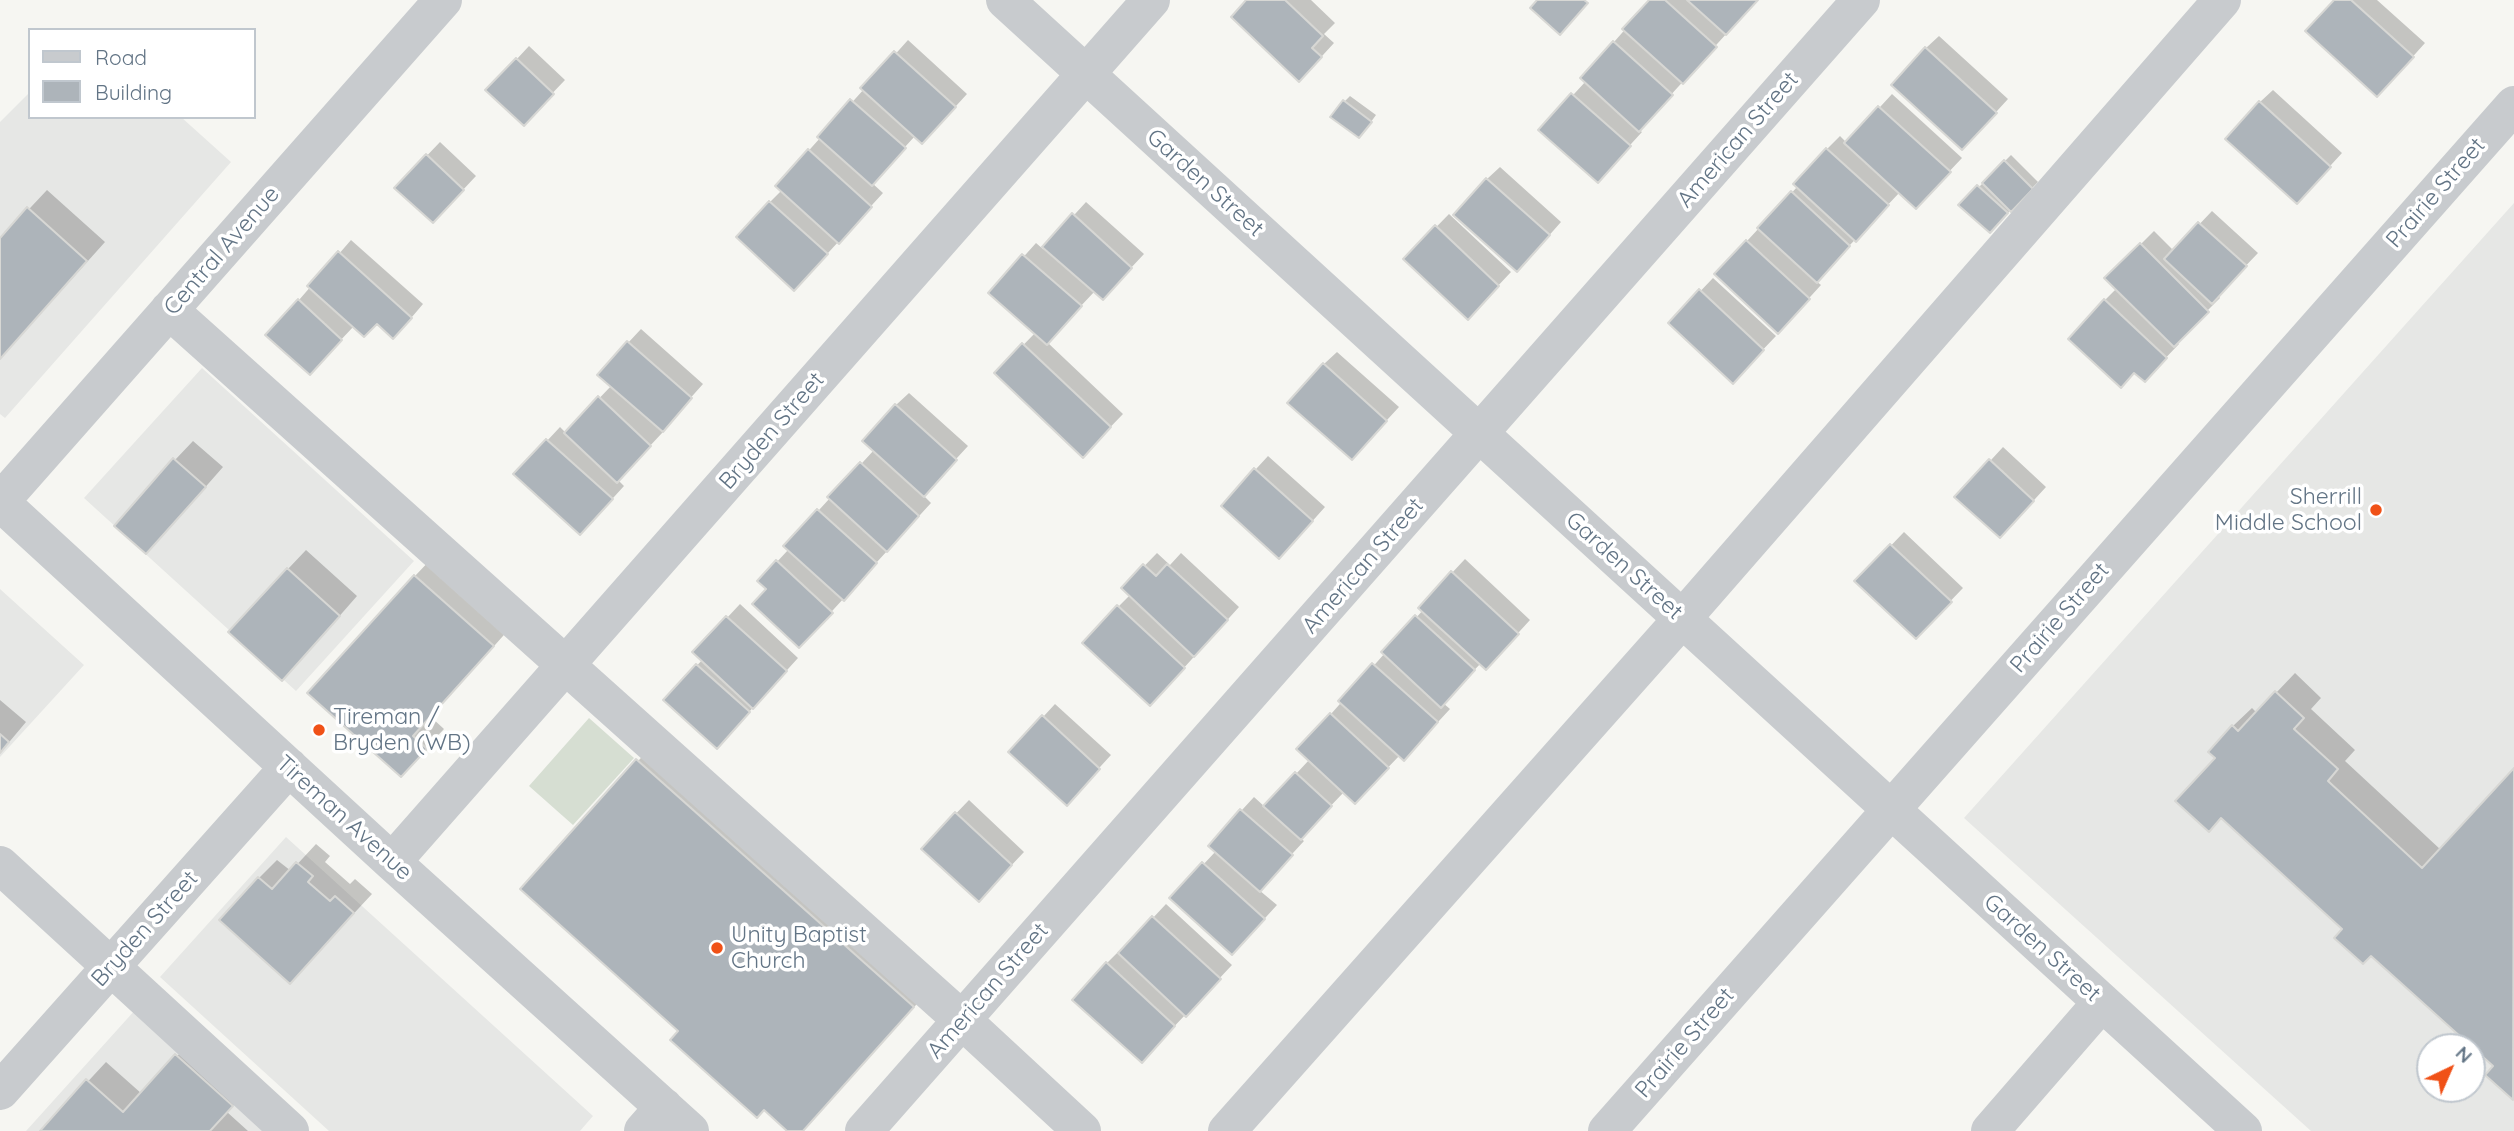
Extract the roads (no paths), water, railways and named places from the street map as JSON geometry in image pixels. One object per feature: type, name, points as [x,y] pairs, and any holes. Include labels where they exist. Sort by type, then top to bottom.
[{"type":"street","name":"Central Avenue","points":[[0,502],[443,0]]},
{"type":"street","name":"Garden Street","points":[[1005,0],[2243,1131]]},
{"type":"street","name":"Bryden Street","points":[[392,862],[1152,0]]},
{"type":"street","name":"American Street","points":[[864,1131],[1861,0]]},
{"type":"street","points":[[1227,1131],[1682,619],[2222,0]]},
{"type":"street","name":"Prairie Street","points":[[1607,1131],[2514,105]]},
{"type":"street","points":[[169,310],[962,1020],[1082,1131]]},
{"type":"street","name":"Tireman Avenue","points":[[0,502],[392,862],[666,1123]]},
{"type":"street","name":"Bryden Street","points":[[0,1091],[289,767]]},
{"type":"street","points":[[0,865],[290,1131]]},
{"type":"street","points":[[1990,1131],[2102,1002]]},
{"type":"place","name":"Sherrill Middle School","points":[[2376,510]]},
{"type":"place","name":"Tireman / Bryden (WB)","points":[[319,730]]},
{"type":"place","name":"Unity Baptist Church","points":[[717,948]]}]
